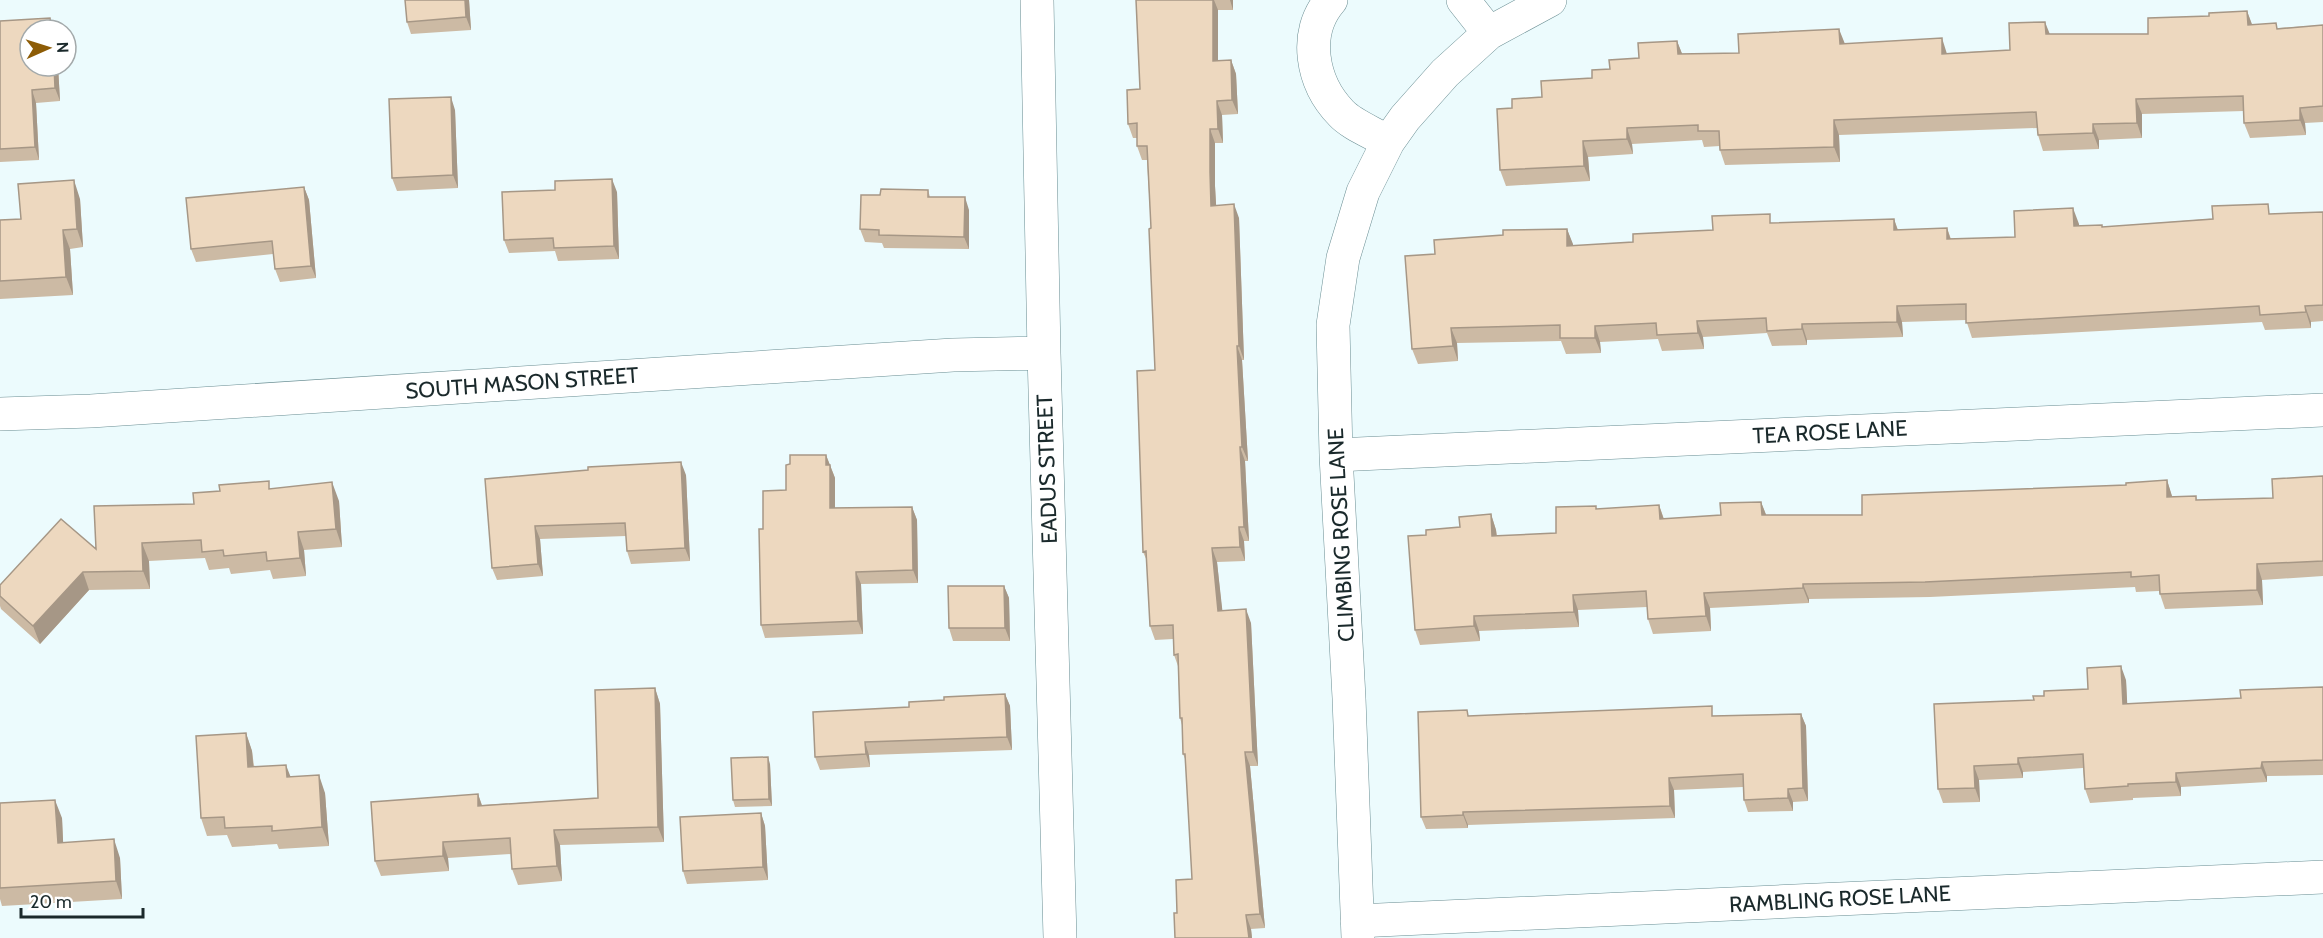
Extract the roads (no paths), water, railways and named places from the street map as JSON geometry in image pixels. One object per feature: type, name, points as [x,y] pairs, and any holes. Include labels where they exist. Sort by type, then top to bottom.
[{"type":"street","name":"EADUS STREET","points":[[1037,0],[1060,938]]},
{"type":"street","points":[[1331,0],[1324,9],[1314,33],[1314,63],[1323,92],[1342,115],[1389,142]]},
{"type":"street","points":[[1463,0],[1490,33]]},
{"type":"street","name":"CLIMBING ROSE LANE","points":[[1358,930],[1336,455],[1333,325],[1343,258],[1363,192],[1389,142],[1405,118],[1445,73],[1490,33],[1550,0]]},
{"type":"street","name":"SOUTH MASON STREET","points":[[0,414],[91,411],[953,355],[1044,353]]},
{"type":"street","name":"TEA ROSE LANE","points":[[1336,455],[2323,410]]},
{"type":"street","name":"RAMBLING ROSE LANE","points":[[1358,930],[2323,878]]}]
